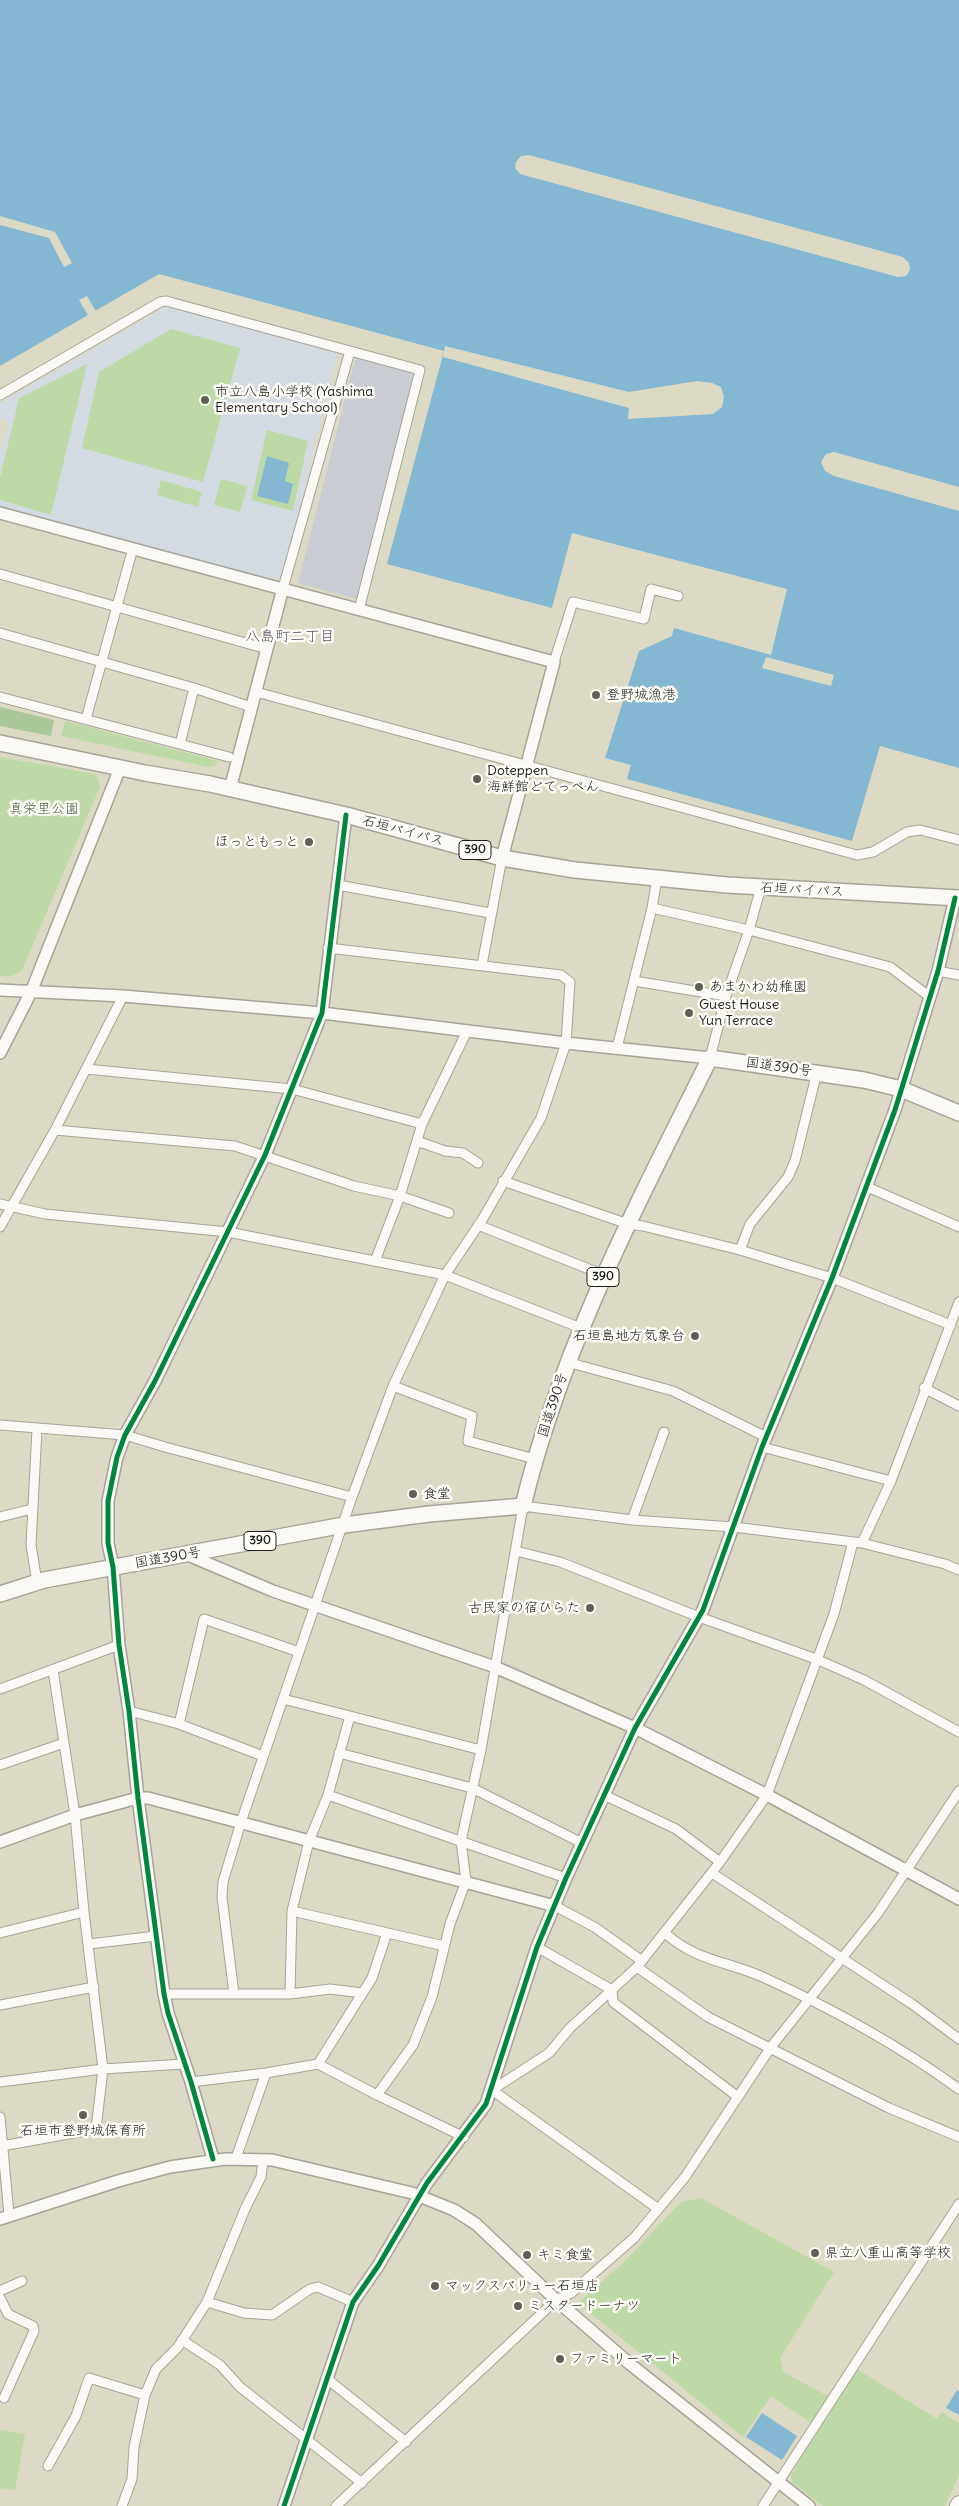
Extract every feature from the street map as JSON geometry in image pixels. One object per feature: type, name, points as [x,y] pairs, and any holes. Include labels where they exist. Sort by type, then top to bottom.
[{"type":"highway","name":"石垣バイパス","points":[[0,743],[230,789],[346,815],[502,858],[575,870],[761,887],[957,898]]},
{"type":"highway","name":"国道390号","points":[[0,1594],[37,1582],[344,1525],[429,1514],[524,1506],[535,1459],[567,1362],[581,1328],[628,1224],[710,1058],[817,1072],[902,1089],[959,1113]]},
{"type":"main road","points":[[957,2506],[959,2502]]},
{"type":"street","points":[[0,395],[160,302],[166,301],[420,370],[359,610]]},
{"type":"street","points":[[230,789],[283,588],[350,351]]},
{"type":"street","points":[[0,513],[554,662]]},
{"type":"street","points":[[86,719],[103,663],[133,548]]},
{"type":"street","points":[[0,574],[267,649]]},
{"type":"street","points":[[482,965],[490,914],[502,858],[525,766],[573,602],[644,618],[651,589],[678,596]]},
{"type":"street","points":[[0,633],[194,688],[252,707]]},
{"type":"street","points":[[180,744],[194,688]]},
{"type":"street","points":[[256,692],[857,855],[873,852],[907,832],[920,830],[959,840]]},
{"type":"street","points":[[0,696],[229,757]]},
{"type":"street","points":[[0,1053],[31,992],[120,768]]},
{"type":"street","points":[[213,2160],[191,2082],[168,2013],[164,1994],[119,1645],[113,1567],[108,1543],[108,1502],[117,1457],[125,1434],[155,1381],[265,1155],[322,1012],[328,948],[346,815]]},
{"type":"street","points":[[617,1048],[652,908],[656,878]]},
{"type":"street","points":[[338,885],[490,914]]},
{"type":"street","points":[[0,990],[123,996],[322,1012],[566,1043],[710,1058],[726,996],[750,930],[761,887]]},
{"type":"street","points":[[284,2506],[353,2302],[378,2266],[419,2196],[464,2137],[486,2104],[537,1947],[566,1878],[635,1728],[699,1617],[764,1442],[832,1278],[902,1089],[938,972],[957,898]]},
{"type":"street","points":[[652,908],[750,930],[890,967],[930,997]]},
{"type":"street","points":[[234,1994],[222,1897],[222,1882],[240,1822],[344,1525],[352,1497],[393,1386],[445,1275],[478,1225],[541,1118],[566,1043],[570,982],[561,975],[328,948]]},
{"type":"street","points":[[938,972],[959,975]]},
{"type":"street","points":[[634,981],[726,996]]},
{"type":"street","points":[[0,1227],[55,1130],[123,996]]},
{"type":"street","points":[[375,1261],[400,1196],[422,1124],[467,1031]]},
{"type":"street","points":[[86,1069],[292,1089],[422,1124]]},
{"type":"street","points":[[740,1250],[750,1224],[788,1177],[795,1161],[817,1072]]},
{"type":"street","points":[[55,1130],[235,1146],[354,1186],[400,1196],[449,1213]]},
{"type":"street","points":[[417,1141],[445,1151],[463,1153],[478,1163]]},
{"type":"street","points":[[503,1181],[628,1224],[740,1250],[832,1278],[951,1325]]},
{"type":"street","points":[[865,1186],[959,1227]]},
{"type":"street","points":[[0,1204],[10,1208],[45,1214],[228,1232],[445,1275],[581,1328]]},
{"type":"street","points":[[478,1225],[604,1275]]},
{"type":"street","points":[[492,2090],[549,2052],[570,2028],[640,1964],[712,1873],[767,1795],[781,1762],[816,1658],[834,1614],[857,1543],[891,1481],[924,1388],[959,1302]]},
{"type":"street","points":[[567,1362],[673,1391],[764,1442],[891,1481]]},
{"type":"street","points":[[393,1386],[472,1416],[468,1441],[535,1459]]},
{"type":"street","points":[[924,1388],[959,1406]]},
{"type":"street","points":[[0,1425],[125,1434],[165,1447],[352,1497]]},
{"type":"street","points":[[37,1582],[31,1545],[38,1429]]},
{"type":"street","points":[[632,1520],[664,1432]]},
{"type":"street","points":[[376,2095],[413,2046],[432,1997],[444,1946],[466,1882],[461,1840],[481,1750],[524,1506],[632,1520],[734,1527],[857,1543],[945,1564],[959,1570]]},
{"type":"street","points":[[0,1517],[32,1509]]},
{"type":"street","points":[[516,1551],[560,1562],[699,1617],[816,1658],[864,1680],[959,1732]]},
{"type":"street","points":[[188,1555],[315,1606],[495,1667],[635,1728],[767,1795],[959,1899]]},
{"type":"street","points":[[179,1724],[204,1619],[299,1652]]},
{"type":"street","points":[[0,1689],[119,1645]]},
{"type":"street","points":[[2,2146],[96,2129],[103,2069],[84,1912],[75,1815],[53,1670]]},
{"type":"street","points":[[283,1699],[481,1750]]},
{"type":"street","points":[[129,1711],[179,1724],[264,1756]]},
{"type":"street","points":[[290,1994],[292,1911],[309,1841],[328,1795],[350,1716]]},
{"type":"street","points":[[0,1765],[64,1742]]},
{"type":"street","points":[[340,1753],[472,1788],[582,1842]]},
{"type":"street","points":[[336,2506],[556,2300],[571,2293],[634,2238],[657,2208],[685,2177],[771,2047],[878,1912],[959,1791]]},
{"type":"street","points":[[328,1795],[566,1878]]},
{"type":"street","points":[[604,1795],[676,1828],[720,1862]]},
{"type":"street","points":[[0,1842],[75,1815],[138,1798],[163,1802],[555,1906],[596,1928],[708,2017],[889,2108],[959,2137]]},
{"type":"street","points":[[712,1873],[912,2004],[959,2039]]},
{"type":"street","points":[[292,1911],[444,1946]]},
{"type":"street","points":[[0,1933],[84,1912]]},
{"type":"street","points":[[318,2064],[372,1978],[387,1933]]},
{"type":"street","points":[[666,1933],[676,1943],[708,1960],[744,1968],[809,1998],[913,2056],[959,2089]]},
{"type":"street","points":[[89,1944],[156,1936]]},
{"type":"street","points":[[537,1947],[612,1990]]},
{"type":"street","points":[[0,2005],[94,1987]]},
{"type":"street","points":[[164,1994],[290,1994],[330,1989],[362,1993]]},
{"type":"street","points":[[612,1990],[613,2002],[738,2097]]},
{"type":"street","points":[[0,2082],[103,2069],[184,2064]]},
{"type":"street","points":[[191,2082],[266,2074],[318,2064],[376,2095],[464,2137]]},
{"type":"street","points":[[236,2158],[266,2074]]},
{"type":"street","points":[[492,2090],[657,2208]]},
{"type":"street","points":[[0,2116],[5,2217],[118,2180],[213,2160],[236,2158],[263,2160],[419,2196],[454,2210],[476,2224],[556,2300],[630,2364],[809,2506]]},
{"type":"street","points":[[122,2506],[132,2479],[134,2447],[145,2395],[156,2369],[182,2340],[207,2302],[245,2209],[261,2177],[263,2160]]},
{"type":"street","points":[[763,2506],[959,2207]]},
{"type":"street","points":[[0,2292],[22,2281]]},
{"type":"street","points":[[207,2302],[244,2313],[272,2315],[310,2289],[318,2287],[353,2302]]},
{"type":"street","points":[[0,2298],[8,2314],[33,2326],[34,2332],[4,2398]]},
{"type":"street","points":[[182,2340],[220,2365],[240,2387],[362,2483]]},
{"type":"street","points":[[48,2466],[76,2416],[89,2378],[145,2395]]},
{"type":"street","points":[[326,2378],[406,2442]]},
{"type":"shaded area","name":"市立八島小学校 (Yashima Elementary School)","points":[[169,305],[338,352],[283,575],[275,580],[0,506],[0,456],[8,421],[0,418],[0,403]]},
{"type":"shaded area","points":[[356,356],[416,372],[357,599],[298,583]]},
{"type":"green space","points":[[171,329],[240,348],[203,482],[82,448],[99,372]]},
{"type":"green space","points":[[87,364],[51,515],[0,500],[0,478],[19,398]]},
{"type":"green space","points":[[267,430],[308,441],[293,511],[251,500]]},
{"type":"green space","points":[[221,479],[247,486],[240,512],[214,505]]},
{"type":"green space","points":[[161,480],[202,492],[198,507],[157,495]]},
{"type":"green space","points":[[0,707],[54,720],[51,736],[0,726]]},
{"type":"green space","points":[[65,721],[218,761],[215,766],[208,767],[61,736]]},
{"type":"green space","name":"真栄里公園","points":[[0,757],[90,773],[97,776],[100,787],[22,970],[14,975],[6,976],[0,976]]},
{"type":"green space","points":[[701,2198],[834,2272],[780,2358],[783,2372],[828,2396],[811,2423],[771,2396],[743,2437],[578,2303],[622,2264],[681,2202]]},
{"type":"green space","points":[[857,2369],[937,2419],[942,2412],[959,2423],[959,2475],[945,2506],[823,2506],[792,2482],[791,2475]]},
{"type":"green space","points":[[0,2430],[25,2434],[15,2490],[0,2488]]},
{"type":"water","points":[[0,0],[959,0],[959,768],[880,746],[852,841],[627,779],[631,765],[605,758],[639,651],[672,636],[674,628],[771,655],[787,589],[572,533],[552,608],[387,564],[444,351],[159,274],[0,366]]},
{"type":"water","points":[[267,456],[289,463],[285,481],[293,484],[288,504],[257,496]]},
{"type":"water","points":[[957,2390],[959,2392],[959,2415],[946,2408]]},
{"type":"water","points":[[762,2413],[797,2436],[782,2460],[746,2437]]},
{"type":"pier","points":[[529,155],[903,257],[909,263],[910,270],[906,276],[898,277],[520,174],[515,168],[516,162],[521,156]]},
{"type":"pier","points":[[0,216],[55,232],[72,263],[64,267],[49,238],[0,225]]},
{"type":"pier","points":[[87,296],[97,313],[89,317],[79,300]]},
{"type":"pier","points":[[445,346],[629,392],[697,381],[712,383],[721,387],[724,397],[722,407],[713,414],[628,419],[629,408],[443,357]]},
{"type":"pier","points":[[834,452],[959,487],[959,511],[834,476],[825,471],[821,462],[826,454]]},
{"type":"pier","points":[[766,657],[834,675],[831,686],[762,668]]},
{"type":"cycle path","points":[[213,2159],[191,2082],[168,2013],[164,1994],[119,1645],[113,1567],[108,1543],[108,1501],[117,1457],[125,1435],[155,1381],[265,1155],[322,1013],[346,815]]},
{"type":"cycle path","points":[[284,2506],[353,2302],[378,2266],[427,2183],[486,2104],[537,1947],[566,1878],[635,1728],[703,1610],[762,1447],[832,1278],[895,1110],[938,971],[955,898]]},
{"type":"place","name":"市立八島小学校 (Yashima Elementary School)","points":[[205,400]]},
{"type":"place","name":"登野城漁港","points":[[596,695]]},
{"type":"place","name":"Doteppen 海鮮館どてっぺん","points":[[477,779]]},
{"type":"place","name":"ほっともっと","points":[[309,842]]},
{"type":"place","name":"あまかわ幼稚園","points":[[699,987]]},
{"type":"place","name":"Guest House Yun Terrace","points":[[689,1013]]},
{"type":"place","name":"石垣島地方気象台","points":[[695,1336]]},
{"type":"place","name":"食堂","points":[[413,1494]]},
{"type":"place","name":"古民家の宿ひらた","points":[[590,1608]]},
{"type":"place","name":"石垣市登野城保育所","points":[[83,2115]]},
{"type":"place","name":"県立八重山高等学校","points":[[815,2253]]},
{"type":"place","name":"キミ食堂","points":[[527,2255]]},
{"type":"place","name":"マックスバリュー石垣店","points":[[435,2286]]},
{"type":"place","name":"ミスタードーナツ","points":[[518,2306]]},
{"type":"place","name":"ファミリーマート","points":[[560,2359]]},
{"type":"district","name":"八島町二丁目","points":[[290,637]]}]
